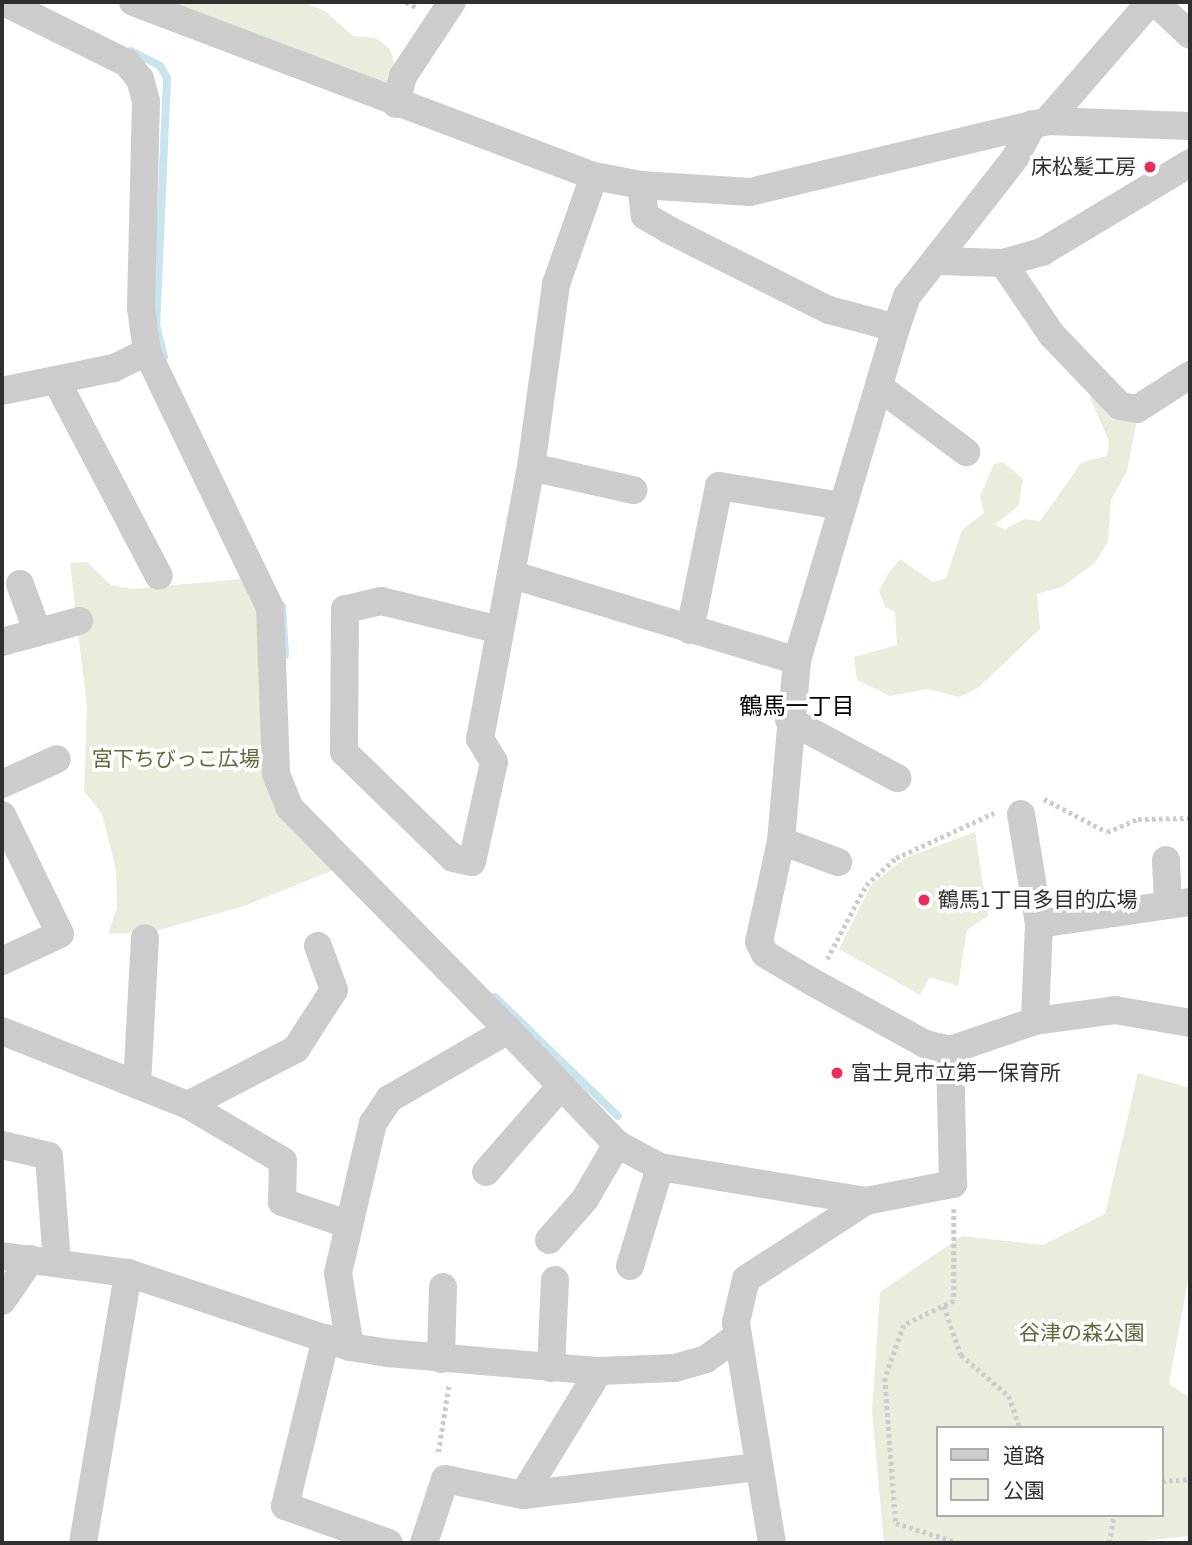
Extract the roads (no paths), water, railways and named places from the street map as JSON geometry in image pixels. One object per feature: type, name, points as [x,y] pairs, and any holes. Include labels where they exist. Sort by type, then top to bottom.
[{"type":"street","points":[[4,2],[127,62],[140,79],[146,102],[141,309],[147,352],[264,588],[275,661],[276,774],[289,807],[617,1144],[660,1167],[866,1201],[953,1184],[950,1050]]},
{"type":"street","points":[[133,2],[396,104],[594,176],[641,185],[750,192],[1040,123],[1190,127]]},
{"type":"street","points":[[396,104],[403,76],[452,2]]},
{"type":"street","points":[[1150,2],[1040,123],[937,261],[907,296],[797,661],[789,720],[781,841],[759,942],[765,954],[816,984],[925,1044],[950,1050],[1035,1021],[1115,1010],[1190,1023]]},
{"type":"street","points":[[1156,2],[1190,35]]},
{"type":"street","points":[[937,261],[1003,263],[1042,252],[1190,163]]},
{"type":"street","points":[[500,630],[381,601],[345,609],[344,752],[453,858],[472,862],[494,762],[480,739],[513,575],[556,284],[594,176]]},
{"type":"street","points":[[641,185],[645,216],[669,230],[829,310],[896,328]]},
{"type":"street","points":[[1003,263],[1052,335],[1120,407],[1137,409],[1190,375]]},
{"type":"street","points":[[2,391],[114,368],[147,352]]},
{"type":"street","points":[[56,380],[159,576]]},
{"type":"street","points":[[879,387],[966,452]]},
{"type":"street","points":[[531,467],[633,490]]},
{"type":"street","points":[[690,630],[719,486],[842,506]]},
{"type":"street","points":[[513,575],[797,661]]},
{"type":"street","points":[[20,584],[37,631]]},
{"type":"street","points":[[2,642],[79,621]]},
{"type":"street","points":[[789,720],[897,779]]},
{"type":"street","points":[[2,784],[57,759]]},
{"type":"street","points":[[1021,806],[1039,924],[1035,1021]]},
{"type":"street","points":[[2,815],[61,934],[3,958]]},
{"type":"street","points":[[781,841],[838,862]]},
{"type":"street","points":[[1039,924],[1179,903],[1166,860]]},
{"type":"street","points":[[137,1085],[145,938]]},
{"type":"street","points":[[188,1105],[296,1049],[334,990],[318,946]]},
{"type":"street","points":[[389,1543],[285,1506],[338,1342],[338,1273],[344,1223],[373,1123],[390,1099],[508,1030]]},
{"type":"street","points":[[2,1031],[188,1105],[283,1161],[282,1202],[344,1223]]},
{"type":"street","points":[[486,1172],[561,1086]]},
{"type":"street","points":[[549,1240],[585,1199],[617,1144]]},
{"type":"street","points":[[2,1145],[49,1156],[44,1260],[2,1301]]},
{"type":"street","points":[[630,1266],[660,1167]]},
{"type":"street","points":[[772,1543],[738,1336],[746,1279],[866,1201]]},
{"type":"street","points":[[2,1256],[128,1273],[338,1342],[448,1360],[599,1371],[676,1368],[706,1359],[738,1336]]},
{"type":"street","points":[[83,1543],[128,1273]]},
{"type":"street","points":[[551,1368],[555,1280]]},
{"type":"street","points":[[443,1286],[448,1360]]},
{"type":"street","points":[[523,1495],[599,1371]]},
{"type":"street","points":[[424,1543],[445,1479],[523,1495],[758,1467]]},
{"type":"waterway","points":[[131,51],[160,66],[167,78],[156,325],[164,357]]},
{"type":"waterway","points":[[282,606],[285,655]]},
{"type":"waterway","points":[[495,997],[618,1116]]},
{"type":"place","name":"床松髪工房","points":[[1150,167]]},
{"type":"place","name":"鶴馬1丁目多目的広場","points":[[924,900]]},
{"type":"place","name":"富士見市立第一保育所","points":[[837,1073]]},
{"type":"district","name":"鶴馬一丁目","points":[[797,707]]},
{"type":"park label","name":"宮下ちびっこ広場","points":[[176,759]]},
{"type":"park label","name":"谷津の森公園","points":[[1082,1333]]}]
